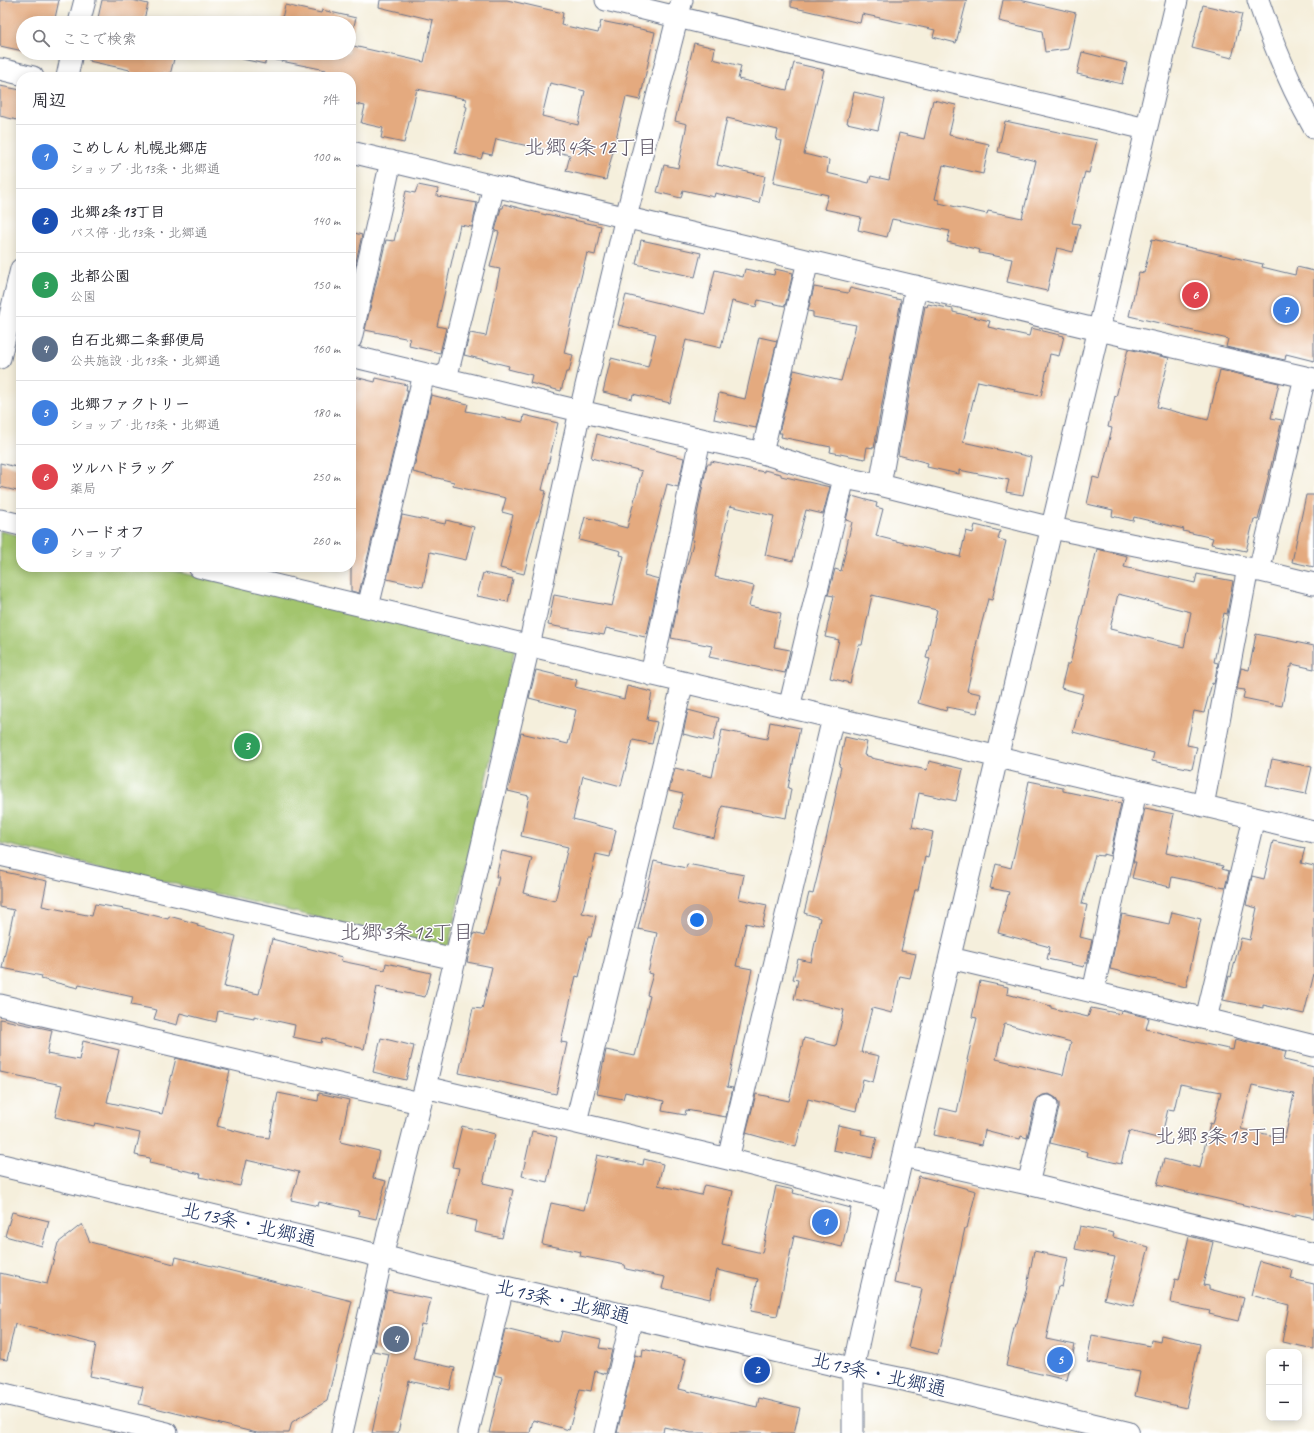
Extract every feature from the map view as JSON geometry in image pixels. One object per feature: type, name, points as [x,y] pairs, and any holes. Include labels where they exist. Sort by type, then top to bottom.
[{"type":"main road","name":"北13条・北郷通","points":[[0,1165],[352,1249],[503,1287],[1128,1433]]},
{"type":"street","points":[[81,16],[84,0]]},
{"type":"street","points":[[606,0],[680,9],[1146,129]]},
{"type":"street","points":[[853,1433],[853,1369],[1177,0]]},
{"type":"street","points":[[1258,0],[1266,24],[1294,88],[1314,128]]},
{"type":"street","points":[[342,1433],[382,1257],[423,1095],[529,646],[580,411],[626,217],[680,9]]},
{"type":"street","points":[[68,72],[71,60]]},
{"type":"street","points":[[0,69],[16,73]]},
{"type":"street","points":[[356,153],[1099,330],[1309,378],[1254,569],[1203,806]]},
{"type":"street","points":[[356,317],[391,161]]},
{"type":"street","points":[[446,380],[494,186]]},
{"type":"street","points":[[762,454],[808,261]]},
{"type":"street","points":[[0,358],[15,279]]},
{"type":"street","points":[[880,485],[916,286]]},
{"type":"street","points":[[356,357],[446,380],[762,454],[844,478],[880,485],[1052,528],[1254,569],[1314,584]]},
{"type":"street","points":[[368,607],[424,374]]},
{"type":"street","points":[[651,675],[700,439]]},
{"type":"street","points":[[789,708],[844,478]]},
{"type":"street","points":[[0,520],[16,524]]},
{"type":"street","points":[[221,572],[1136,791],[1314,832]]},
{"type":"street","points":[[576,1122],[683,682]]},
{"type":"street","points":[[728,1159],[833,718]]},
{"type":"street","points":[[1094,992],[1136,791]]},
{"type":"street","points":[[1206,1019],[1254,818]]},
{"type":"street","points":[[0,855],[455,959]]},
{"type":"street","points":[[950,958],[1314,1046]]},
{"type":"street","points":[[0,1005],[423,1095],[576,1122],[892,1201]]},
{"type":"street","points":[[1028,1184],[1047,1106]]},
{"type":"street","points":[[903,1156],[1028,1184],[1314,1254]]},
{"type":"street","points":[[468,1433],[503,1287]]},
{"type":"street","points":[[605,1433],[632,1317]]},
{"type":"street","points":[[0,1393],[167,1433]]},
{"type":"green space","points":[[0,531],[16,535],[16,572],[178,572],[515,649],[448,948],[0,843]]},
{"type":"building","points":[[0,0],[59,0],[56,16],[16,16],[16,49],[0,46]]},
{"type":"building","points":[[102,0],[132,0],[148,4],[145,16],[98,16]]},
{"type":"building","points":[[380,0],[507,0],[563,13],[561,25],[598,33],[601,21],[655,32],[640,100],[626,97],[606,180],[566,171],[570,155],[496,139],[492,155],[483,153],[481,159],[455,153],[467,107],[465,106],[466,99],[417,89],[404,143],[381,138],[383,128],[361,123],[365,106],[356,104],[356,72],[326,72],[326,70],[276,60],[356,60],[356,47],[424,62],[433,20],[379,7]],"holes":[[[550,83],[585,91],[578,125],[542,116]]]},
{"type":"building","points":[[791,0],[967,0],[956,43],[933,37],[935,30],[862,14],[860,23],[791,7]]},
{"type":"building","points":[[1003,0],[1020,0],[1076,13],[1068,49],[1045,52],[1042,31],[999,21]]},
{"type":"building","points":[[285,5],[321,13],[322,10],[348,16],[283,16]]},
{"type":"building","points":[[1203,5],[1242,14],[1232,58],[1192,48]]},
{"type":"building","points":[[694,43],[715,48],[713,59],[741,66],[738,79],[787,90],[794,63],[824,70],[804,154],[829,160],[827,173],[869,183],[871,176],[889,180],[899,133],[924,139],[933,100],[956,105],[949,135],[989,144],[983,174],[943,165],[935,199],[939,200],[939,203],[987,214],[988,211],[1022,218],[1036,161],[998,152],[1005,121],[1097,140],[1089,173],[1085,172],[1072,223],[1080,224],[1073,252],[1057,248],[1047,291],[1007,282],[1012,259],[979,253],[980,250],[947,242],[950,231],[892,219],[887,237],[858,230],[861,217],[824,209],[828,195],[773,183],[782,141],[776,140],[778,130],[727,118],[717,165],[765,176],[759,203],[715,193],[714,197],[683,190],[681,198],[657,192],[664,165],[678,168],[687,124],[675,121]]},
{"type":"building","points":[[1082,52],[1127,63],[1122,84],[1077,74]]},
{"type":"building","points":[[174,60],[171,72],[129,72],[130,70],[89,61]]},
{"type":"building","points":[[247,60],[266,60],[265,64]]},
{"type":"building","points":[[0,86],[16,89],[16,120],[0,116]]},
{"type":"building","points":[[854,92],[885,99],[878,130],[847,123]]},
{"type":"building","points":[[418,185],[438,189],[437,196],[477,203],[472,227],[460,225],[437,326],[446,328],[440,353],[409,346],[410,339],[365,330],[386,240],[394,241],[406,191],[415,193]]},
{"type":"building","points":[[504,204],[546,215],[601,226],[595,255],[587,253],[577,294],[564,353],[573,355],[569,372],[566,372],[561,391],[530,383],[532,375],[508,369],[509,366],[464,355],[470,333],[486,336],[500,269],[490,267],[499,232],[495,231],[501,208],[503,208]]},
{"type":"building","points":[[356,233],[362,235],[356,262]]},
{"type":"building","points":[[1152,239],[1263,264],[1262,267],[1295,275],[1297,267],[1314,271],[1314,361],[1286,354],[1285,360],[1226,347],[1228,339],[1129,316],[1139,272],[1144,273]]},
{"type":"building","points":[[641,240],[701,253],[695,277],[636,264]]},
{"type":"building","points":[[745,269],[774,275],[775,269],[793,273],[785,306],[758,300],[756,307],[732,301],[721,348],[686,340],[670,403],[633,394],[632,399],[603,392],[611,358],[648,367],[656,334],[618,325],[626,295],[705,314],[715,270],[743,277]]},
{"type":"building","points":[[814,287],[848,293],[850,288],[901,300],[874,448],[867,447],[865,459],[830,452],[831,447],[781,437],[782,433],[779,433],[794,370],[841,381],[856,325],[813,317],[813,312],[808,311]]},
{"type":"building","points":[[928,304],[953,309],[953,312],[990,321],[988,327],[1029,336],[1031,328],[1064,336],[1059,356],[1050,354],[1041,396],[1014,391],[1015,389],[978,381],[963,442],[1031,457],[1023,495],[1006,492],[1009,480],[959,470],[959,474],[927,467],[928,463],[898,455],[925,306],[927,307]]},
{"type":"building","points":[[759,337],[777,341],[756,428],[714,419],[719,393],[745,399]]},
{"type":"building","points":[[1128,349],[1169,358],[1157,407],[1208,420],[1220,370],[1279,383],[1271,418],[1282,420],[1258,520],[1254,519],[1246,551],[1211,544],[1213,538],[1183,531],[1184,529],[1134,517],[1133,521],[1112,516],[1113,510],[1087,504],[1093,477],[1100,479],[1112,428],[1108,427]]},
{"type":"building","points":[[356,377],[375,382],[376,378],[407,385],[406,390],[408,390],[359,593],[351,591],[351,572],[356,572]]},
{"type":"building","points":[[431,395],[468,404],[466,411],[523,422],[524,415],[558,423],[542,490],[546,491],[524,574],[500,568],[513,515],[502,512],[506,498],[453,486],[454,482],[413,472]]},
{"type":"building","points":[[597,434],[684,458],[678,487],[667,484],[644,575],[659,579],[647,634],[646,633],[645,637],[606,628],[604,635],[548,625],[554,595],[612,606],[624,556],[620,555],[621,551],[579,540],[585,517],[627,528],[642,471],[591,458]]},
{"type":"building","points":[[711,461],[764,472],[764,470],[781,474],[781,476],[830,487],[823,514],[806,510],[793,561],[765,555],[774,516],[730,506],[715,577],[754,586],[749,606],[781,613],[774,647],[790,650],[785,673],[709,657],[712,646],[671,638],[682,584],[694,540],[692,540],[707,464],[711,464]]},
{"type":"building","points":[[0,463],[16,467],[16,491],[0,487]]},
{"type":"building","points":[[1306,495],[1314,495],[1314,567],[1292,562]]},
{"type":"building","points":[[852,496],[877,503],[876,507],[883,509],[876,536],[960,557],[966,531],[973,533],[975,525],[1000,531],[998,539],[1006,541],[992,600],[988,599],[976,645],[967,691],[981,694],[977,713],[947,707],[946,711],[918,703],[930,659],[926,658],[937,610],[872,595],[862,645],[859,645],[850,683],[830,678],[839,640],[825,637],[834,596],[828,595],[835,569],[841,571],[852,522],[846,520]]},
{"type":"building","points":[[402,515],[445,524],[446,520],[474,527],[466,560],[430,552],[423,587],[387,579]]},
{"type":"building","points":[[1097,549],[1127,556],[1124,567],[1195,583],[1197,574],[1233,581],[1227,614],[1224,613],[1214,662],[1218,663],[1214,684],[1212,683],[1204,713],[1194,711],[1187,745],[1197,747],[1192,769],[1152,761],[1154,753],[1073,732],[1083,694],[1061,688],[1067,664],[1070,664]],"holes":[[[1118,594],[1191,612],[1184,647],[1110,629]]]},
{"type":"building","points":[[483,573],[513,579],[508,602],[477,596]]},
{"type":"building","points":[[1256,634],[1314,646],[1314,669],[1292,664],[1292,667],[1290,667],[1282,706],[1243,698],[1245,690],[1237,689],[1241,668],[1249,670]]},
{"type":"building","points":[[536,670],[577,680],[575,687],[624,699],[627,686],[652,692],[647,720],[657,722],[652,744],[633,740],[621,786],[583,776],[573,819],[616,830],[610,857],[596,854],[582,913],[596,916],[591,937],[588,937],[579,977],[576,976],[561,1042],[567,1043],[556,1094],[459,1073],[473,1008],[482,1009],[492,967],[467,962],[474,933],[484,936],[499,877],[496,877],[502,851],[532,858],[523,893],[555,901],[568,847],[521,836],[529,796],[508,791],[521,733],[568,744],[576,710],[529,698]]},
{"type":"building","points":[[688,710],[719,718],[713,741],[683,734]]},
{"type":"building","points":[[770,722],[800,728],[788,788],[791,789],[786,818],[722,806],[714,838],[674,828],[683,794],[669,791],[675,768],[712,777],[722,730],[767,739]]},
{"type":"building","points":[[845,737],[867,742],[864,755],[871,758],[927,770],[929,761],[963,769],[956,801],[919,793],[912,827],[933,832],[928,858],[925,857],[918,890],[915,890],[901,951],[916,954],[910,978],[900,976],[892,1013],[872,1008],[861,1052],[879,1056],[873,1082],[863,1079],[856,1111],[808,1099],[796,1147],[746,1133],[756,1094],[789,1101],[804,1038],[836,1046],[844,1010],[794,999],[798,980],[793,979],[798,959],[811,962],[820,918],[804,913],[809,893],[813,894],[824,849],[841,767],[839,766]]},
{"type":"building","points":[[1272,759],[1312,767],[1306,794],[1266,786]]},
{"type":"building","points":[[1029,781],[1063,788],[1063,791],[1121,803],[1110,856],[1103,854],[1103,856],[1095,855],[1082,904],[1087,905],[1080,937],[1092,940],[1087,963],[1085,963],[1084,967],[1047,959],[1050,947],[998,933],[1009,892],[990,888],[996,864],[1011,868]]},
{"type":"building","points":[[1145,808],[1174,814],[1166,853],[1223,866],[1222,869],[1229,871],[1225,888],[1172,877],[1170,887],[1132,878],[1136,862],[1133,862]]},
{"type":"building","points":[[1273,841],[1305,848],[1301,863],[1314,866],[1314,974],[1304,1014],[1263,1005],[1263,1008],[1223,1000],[1229,976],[1231,977],[1241,938],[1250,940],[1257,908],[1246,905],[1252,876],[1264,879]]},
{"type":"building","points":[[654,861],[686,868],[687,864],[744,875],[739,899],[767,905],[762,927],[746,923],[736,966],[752,969],[727,1087],[733,1088],[726,1117],[686,1110],[685,1115],[662,1111],[664,1101],[625,1092],[623,1099],[597,1094],[606,1050],[635,1056],[650,996],[647,995],[653,974],[648,973],[657,933],[638,929]]},
{"type":"building","points":[[0,871],[47,881],[42,906],[92,916],[95,904],[136,911],[168,919],[169,916],[198,924],[197,926],[236,936],[224,987],[259,994],[272,939],[342,957],[341,961],[385,970],[386,963],[431,973],[425,997],[377,987],[364,1049],[322,1038],[321,1043],[293,1037],[295,1025],[254,1016],[254,1018],[218,1011],[216,1022],[180,1013],[177,1025],[154,1019],[157,1010],[131,1005],[133,997],[79,985],[78,988],[41,979],[42,976],[2,968],[14,910],[0,907]]},
{"type":"building","points":[[1172,912],[1201,919],[1186,987],[1110,969],[1122,914],[1169,924]]},
{"type":"building","points":[[980,981],[1008,987],[1007,994],[1051,1006],[1051,1008],[1088,1017],[1091,1008],[1121,1014],[1122,1011],[1149,1018],[1146,1029],[1191,1041],[1233,1050],[1235,1039],[1286,1051],[1284,1060],[1314,1067],[1314,1218],[1296,1214],[1296,1217],[1157,1185],[1164,1159],[1200,1168],[1210,1123],[1213,1124],[1221,1092],[1180,1084],[1174,1110],[1168,1109],[1161,1139],[1129,1131],[1121,1164],[1087,1156],[1088,1152],[1050,1143],[1059,1103],[1056,1098],[1049,1094],[1038,1098],[1035,1103],[1027,1138],[1021,1136],[1020,1139],[985,1130],[982,1145],[934,1135],[940,1108],[957,1112],[977,1018],[972,1017]],"holes":[[[1006,1024],[1071,1042],[1063,1075],[996,1059],[1004,1025]],[[1252,1085],[1294,1094],[1285,1138],[1241,1129]]]},
{"type":"building","points":[[0,1019],[52,1030],[47,1054],[79,1060],[83,1041],[119,1050],[107,1102],[162,1114],[176,1058],[230,1071],[217,1126],[255,1136],[269,1138],[278,1093],[318,1101],[319,1093],[349,1100],[340,1142],[379,1151],[373,1178],[386,1181],[376,1219],[358,1215],[359,1211],[319,1202],[318,1206],[291,1200],[299,1172],[246,1160],[240,1186],[200,1177],[201,1174],[149,1163],[150,1158],[135,1155],[140,1133],[95,1123],[94,1126],[55,1117],[62,1085],[0,1072]]},
{"type":"building","points":[[381,1038],[414,1046],[406,1080],[373,1072]]},
{"type":"building","points":[[838,1125],[862,1130],[861,1134],[877,1137],[872,1158],[833,1150]]},
{"type":"building","points":[[462,1126],[495,1134],[483,1183],[513,1190],[502,1238],[475,1232],[477,1221],[448,1214],[459,1168],[452,1167]]},
{"type":"building","points":[[532,1131],[557,1137],[547,1182],[522,1176]]},
{"type":"building","points":[[597,1155],[643,1165],[644,1159],[663,1164],[658,1185],[701,1195],[704,1185],[733,1191],[722,1244],[762,1253],[776,1186],[794,1190],[793,1193],[851,1208],[842,1247],[794,1236],[777,1316],[751,1311],[758,1279],[717,1270],[710,1299],[662,1288],[665,1277],[626,1269],[625,1265],[580,1256],[581,1252],[542,1244],[551,1203],[584,1210]]},
{"type":"building","points":[[919,1176],[976,1191],[967,1228],[965,1228],[938,1354],[908,1347],[922,1289],[894,1283],[902,1242]]},
{"type":"building","points":[[12,1212],[49,1221],[42,1246],[5,1236]]},
{"type":"building","points":[[82,1224],[90,1242],[174,1264],[176,1257],[352,1301],[327,1401],[292,1422],[289,1433],[257,1433],[139,1404],[143,1387],[90,1376],[96,1344],[15,1324],[7,1360],[0,1359],[0,1273],[47,1284],[58,1243]]},
{"type":"building","points":[[1080,1226],[1114,1233],[1113,1237],[1149,1247],[1133,1306],[1104,1299],[1115,1257],[1075,1249]]},
{"type":"building","points":[[1189,1236],[1213,1242],[1203,1285],[1209,1286],[1209,1289],[1244,1298],[1238,1321],[1209,1314],[1210,1311],[1171,1303],[1175,1279],[1179,1280]]},
{"type":"building","points":[[1034,1251],[1068,1258],[1062,1287],[1058,1286],[1046,1339],[1075,1345],[1067,1380],[1006,1366],[1015,1323],[1017,1323],[1026,1291]]},
{"type":"building","points":[[1260,1261],[1293,1270],[1291,1279],[1314,1284],[1314,1349],[1282,1342],[1289,1305],[1251,1295]]},
{"type":"building","points":[[387,1290],[431,1299],[425,1325],[421,1324],[413,1359],[455,1368],[450,1390],[409,1381],[398,1433],[372,1433],[389,1354],[373,1351]]},
{"type":"building","points":[[505,1329],[558,1342],[561,1331],[601,1340],[599,1348],[612,1350],[606,1374],[595,1371],[591,1391],[580,1389],[569,1430],[533,1420],[530,1433],[489,1433],[502,1377],[494,1375]]},
{"type":"building","points":[[1092,1335],[1150,1346],[1151,1340],[1160,1342],[1161,1335],[1200,1344],[1186,1408],[1135,1396],[1140,1372],[1087,1362]]},
{"type":"building","points":[[643,1349],[686,1359],[679,1389],[757,1407],[759,1398],[800,1408],[794,1433],[691,1433],[664,1427],[663,1433],[617,1433],[635,1355],[642,1357]]},
{"type":"place","name":"ツルハドラッグ","points":[[1195,295]]},
{"type":"place","name":"ハードオフ","points":[[1286,310]]},
{"type":"place","name":"北都公園","points":[[247,746]]},
{"type":"place","name":"こめしん 札幌北郷店","points":[[825,1222]]},
{"type":"place","name":"白石北郷二条郵便局","points":[[396,1339]]},
{"type":"place","name":"北郷ファクトリー","points":[[1060,1360]]},
{"type":"place","name":"北郷2条13丁目","points":[[757,1370]]},
{"type":"district","name":"北郷4条12丁目","points":[[591,147]]},
{"type":"district","name":"北郷3条12丁目","points":[[407,932]]},
{"type":"district","name":"北郷3条13丁目","points":[[1222,1136]]}]
